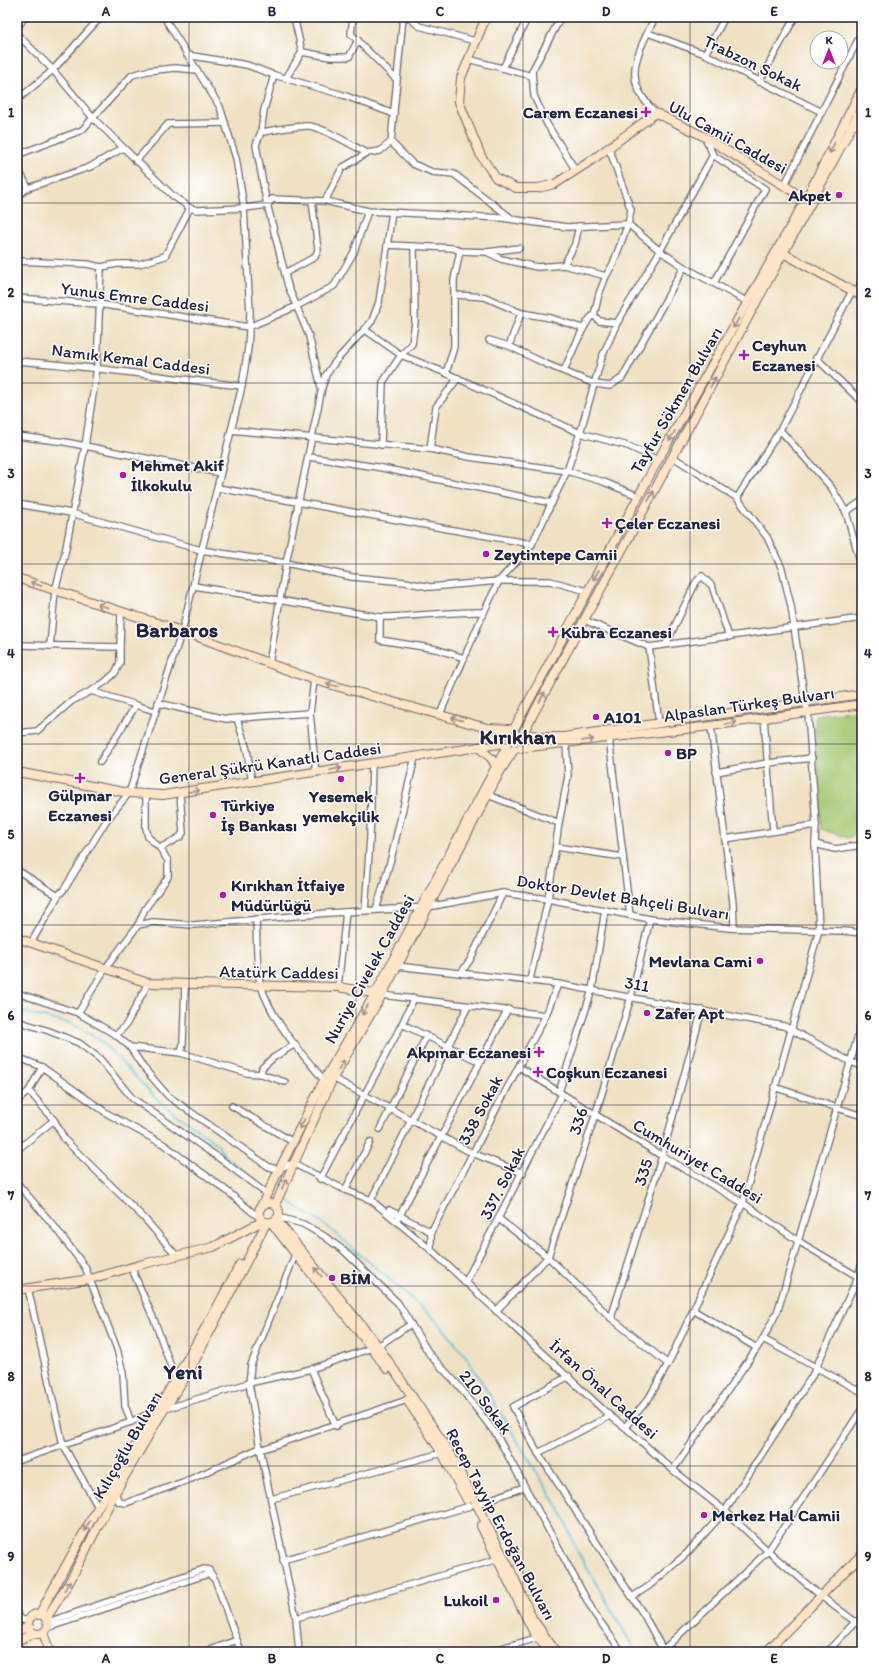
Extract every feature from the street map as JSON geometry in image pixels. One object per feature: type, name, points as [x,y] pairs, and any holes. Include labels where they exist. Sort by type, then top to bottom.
[{"type":"street","points":[[17,28],[25,17]]},
{"type":"street","points":[[17,100],[53,70],[96,22],[104,17]]},
{"type":"street","points":[[31,943],[58,896],[65,888],[106,821],[129,793],[182,631],[242,386],[249,327],[244,208],[236,158],[220,107],[164,17]]},
{"type":"street","points":[[286,78],[302,52],[294,17]]},
{"type":"street","points":[[353,17],[351,34],[396,80]]},
{"type":"street","points":[[325,201],[342,168],[367,153],[380,151],[391,142],[403,17]]},
{"type":"street","points":[[408,17],[419,26],[475,41]]},
{"type":"street","name":"Ulu Camii Caddesi","points":[[486,17],[461,78],[459,102],[481,156],[496,178],[516,188],[538,188],[555,184],[609,148],[656,113],[705,137],[806,199]]},
{"type":"street","points":[[502,68],[528,17]]},
{"type":"street","points":[[561,17],[532,71],[532,76],[534,96],[547,124],[576,171]]},
{"type":"street","points":[[655,17],[634,69],[634,82],[644,102],[656,113]]},
{"type":"street","points":[[705,54],[725,17]]},
{"type":"street","points":[[759,82],[795,17]]},
{"type":"street","points":[[784,186],[862,32]]},
{"type":"street","name":"Trabzon Sokak","points":[[648,33],[705,54],[822,112]]},
{"type":"street","points":[[17,34],[53,70],[93,118],[172,195],[190,208],[197,210],[244,208],[268,205],[272,199],[312,200],[325,201],[368,211],[512,220],[567,226],[628,224],[660,251],[684,267],[748,302]]},
{"type":"street","points":[[302,52],[330,57],[349,57],[358,40]]},
{"type":"street","points":[[187,55],[247,65],[274,75],[343,95],[394,114]]},
{"type":"street","points":[[468,58],[532,76]]},
{"type":"street","points":[[17,155],[82,130],[132,75],[146,71],[175,68],[197,70]]},
{"type":"street","points":[[274,75],[264,110],[261,132],[256,145],[268,205],[288,286],[309,336],[322,388]]},
{"type":"street","name":"Tayfur Sökmen Bulvarı","points":[[525,732],[783,253],[848,126],[862,88]]},
{"type":"street","name":"Tayfur Sökmen Bulvarı","points":[[512,728],[658,460],[848,126],[862,107]]},
{"type":"street","points":[[136,160],[168,124],[225,123]]},
{"type":"street","points":[[261,132],[308,126],[322,129],[340,140],[367,153]]},
{"type":"street","points":[[848,126],[862,126]]},
{"type":"street","points":[[705,137],[713,155],[765,189],[714,283]]},
{"type":"street","points":[[391,142],[413,164],[432,172],[454,174],[512,220]]},
{"type":"street","points":[[17,196],[28,188],[90,167],[123,148]]},
{"type":"street","points":[[564,370],[579,340],[582,328],[590,316],[594,315],[606,276],[613,264],[628,224],[631,210],[609,148]]},
{"type":"street","points":[[440,714],[484,612],[500,581],[532,544],[567,471],[580,433],[602,357],[617,323],[660,251],[713,155]]},
{"type":"street","points":[[17,166],[28,188]]},
{"type":"street","points":[[285,273],[315,257],[318,250],[312,200]]},
{"type":"street","points":[[17,261],[87,264],[101,267],[117,264],[139,264],[165,256],[190,208]]},
{"type":"street","points":[[249,327],[297,306],[334,286],[354,252],[368,211]]},
{"type":"street","points":[[270,664],[286,563],[309,458],[311,439],[315,427],[322,388],[326,376],[372,321],[378,302],[392,212]]},
{"type":"street","points":[[564,265],[575,244],[579,226]]},
{"type":"street","points":[[387,245],[453,248],[487,252],[519,248]]},
{"type":"street","points":[[381,445],[383,382],[401,355],[412,344],[416,322],[414,246]]},
{"type":"street","points":[[446,373],[454,347],[454,280],[460,250]]},
{"type":"street","points":[[487,252],[501,259],[537,267],[564,265],[606,276]]},
{"type":"street","points":[[783,253],[857,293]]},
{"type":"street","points":[[50,646],[55,591],[65,553],[71,513],[85,446],[97,368],[98,304],[101,267]]},
{"type":"street","points":[[489,340],[509,346],[546,364],[564,370],[595,384],[610,386],[622,378],[684,267]]},
{"type":"street","points":[[737,498],[780,430],[816,358],[857,293],[862,281]]},
{"type":"street","points":[[455,295],[485,297],[522,313],[551,318],[582,328]]},
{"type":"street","name":"Yunus Emre Caddesi","points":[[17,298],[98,304],[249,327]]},
{"type":"street","points":[[509,346],[522,313]]},
{"type":"street","points":[[594,315],[599,321],[617,323]]},
{"type":"street","points":[[364,329],[401,355],[458,378],[580,433],[628,446],[658,460]]},
{"type":"street","points":[[816,358],[862,402]]},
{"type":"street","name":"Namık Kemal Caddesi","points":[[17,360],[97,368],[242,386]]},
{"type":"street","points":[[430,449],[436,407],[458,378]]},
{"type":"street","points":[[231,430],[311,439],[430,449],[469,458],[567,471],[604,482],[638,496]]},
{"type":"street","points":[[780,430],[831,486],[846,512],[862,568]]},
{"type":"street","points":[[17,436],[85,446],[220,473]]},
{"type":"street","points":[[625,1427],[649,1398],[668,1364],[744,1203],[774,1087],[793,1030],[819,930],[815,844],[816,825],[808,712],[805,702],[792,606],[782,569],[767,536],[737,498],[673,457]]},
{"type":"street","points":[[309,458],[377,468],[552,503]]},
{"type":"street","points":[[218,488],[299,504],[532,544]]},
{"type":"street","points":[[846,512],[862,501]]},
{"type":"street","points":[[17,504],[71,513],[201,550],[286,563],[352,576],[405,582],[430,587],[500,581],[550,582],[587,591]]},
{"type":"street","points":[[666,644],[696,582],[702,576],[712,586],[729,637]]},
{"type":"street","points":[[17,578],[182,631],[314,680],[487,728],[512,728],[525,732]]},
{"type":"street","points":[[194,586],[380,617],[406,617],[460,611],[484,612]]},
{"type":"street","points":[[17,733],[37,731],[72,701],[91,691],[115,673],[120,663],[121,612]]},
{"type":"street","points":[[380,617],[380,640],[436,649],[464,658]]},
{"type":"street","points":[[584,620],[649,647],[862,618]]},
{"type":"street","points":[[17,645],[120,647]]},
{"type":"street","points":[[649,647],[659,722]]},
{"type":"street","points":[[314,680],[310,713],[316,773]]},
{"type":"street","points":[[91,691],[155,711]]},
{"type":"street","name":"Alpaslan Türkeş Bulvarı","points":[[525,732],[543,737],[563,737],[862,694]]},
{"type":"street","points":[[158,702],[211,716],[237,719],[310,713]]},
{"type":"street","name":"Alpaslan Türkeş Bulvarı","points":[[512,747],[566,743],[711,726],[862,704]]},
{"type":"street","points":[[100,762],[136,705]]},
{"type":"street","points":[[764,718],[773,831]]},
{"type":"street","points":[[237,719],[247,750],[252,782]]},
{"type":"street","points":[[711,726],[725,838],[734,928]]},
{"type":"street","name":"Nuriye Civelek Caddesi","points":[[512,728],[504,735],[512,747]]},
{"type":"street","name":"Nuriye Civelek Caddesi","points":[[260,1208],[278,1169],[324,1080],[397,966],[496,766],[512,747],[526,743],[525,732]]},
{"type":"street","points":[[609,737],[630,915]]},
{"type":"street","points":[[530,980],[548,899],[559,823],[568,776],[566,743]]},
{"type":"street","name":"Nuriye Civelek Caddesi","points":[[275,1206],[293,1163],[333,1078],[425,907],[488,795],[512,747]]},
{"type":"street","name":"General Şükrü Kanatlı Caddesi","points":[[17,772],[129,793],[146,795],[180,794],[372,763],[479,748],[512,747]]},
{"type":"street","points":[[479,748],[491,758],[496,766]]},
{"type":"street","points":[[376,910],[392,855],[415,757]]},
{"type":"street","points":[[716,772],[768,763],[812,758]]},
{"type":"street","points":[[366,911],[372,763]]},
{"type":"street","points":[[160,848],[180,837],[183,833],[180,794]]},
{"type":"street","points":[[78,1013],[105,969],[138,925],[145,909],[168,877],[168,861],[160,848],[148,837],[146,795]]},
{"type":"street","points":[[488,795],[559,823]]},
{"type":"street","points":[[725,838],[816,825]]},
{"type":"street","points":[[815,844],[835,849],[862,844]]},
{"type":"street","points":[[556,847],[623,857]]},
{"type":"street","points":[[17,870],[58,896]]},
{"type":"street","points":[[461,973],[470,960],[503,893]]},
{"type":"street","name":"Doktor Devlet Bahçeli Bulvarı","points":[[138,925],[153,922],[194,925],[425,907],[503,893],[548,899],[650,919],[734,928],[819,930],[862,933]]},
{"type":"street","name":"337. Sokak","points":[[465,1283],[523,1173],[560,1093],[592,990],[605,910]]},
{"type":"street","points":[[338,987],[346,912]]},
{"type":"street","points":[[256,919],[260,985],[275,1016],[324,1080],[333,1078],[472,1153],[523,1173]]},
{"type":"street","name":"336","points":[[496,1311],[548,1257],[595,1116],[631,997],[650,919]]},
{"type":"street","name":"Atatürk Caddesi","points":[[17,938],[148,983],[338,987],[468,1006],[508,1009],[546,1015]]},
{"type":"street","name":"311","points":[[397,966],[558,984],[784,1026],[851,1062],[862,1066]]},
{"type":"street","points":[[116,1035],[126,1025],[148,983]]},
{"type":"street","name":"338 Sokak","points":[[431,1250],[431,1232],[546,1015],[558,984]]},
{"type":"street","points":[[181,1053],[183,1044],[186,985]]},
{"type":"street","points":[[17,993],[78,1013],[116,1035],[130,1047],[142,1067],[168,1096],[269,1167],[278,1169],[293,1163]]},
{"type":"street","points":[[320,1179],[402,1024],[414,998]]},
{"type":"street","points":[[371,1200],[468,1006]]},
{"type":"street","points":[[399,1216],[508,1009]]},
{"type":"street","name":"335","points":[[611,1318],[662,1156],[702,1010]]},
{"type":"street","points":[[17,1021],[49,1031],[79,1043],[100,1059],[132,1098],[219,1158],[266,1194]]},
{"type":"street","points":[[673,1470],[763,1339],[778,1310],[862,1022]]},
{"type":"street","points":[[402,1024],[480,1062]]},
{"type":"street","points":[[380,1129],[426,1037]]},
{"type":"street","points":[[261,1074],[262,1068],[272,1058],[295,1044]]},
{"type":"street","points":[[130,1047],[181,1053],[248,1073],[261,1074],[285,1082]]},
{"type":"street","points":[[17,1057],[42,1067],[108,1114],[163,1144],[227,1191],[271,1220]]},
{"type":"street","points":[[17,1101],[29,1091],[42,1067]]},
{"type":"street","name":"Cumhuriyet Caddesi","points":[[519,1067],[595,1116],[744,1203],[798,1241],[860,1278]]},
{"type":"street","points":[[774,1087],[862,1116]]},
{"type":"street","points":[[29,1091],[54,1120],[65,1140],[144,1218],[176,1255]]},
{"type":"street","points":[[232,1106],[293,1142]]},
{"type":"street","points":[[17,1150],[54,1120]]},
{"type":"street","points":[[345,1190],[370,1142]]},
{"type":"street","name":"İrfan Önal Caddesi","points":[[293,1163],[320,1179],[371,1200],[431,1232]]},
{"type":"street","points":[[17,1183],[54,1226],[85,1267],[116,1349],[123,1373],[124,1406],[131,1422]]},
{"type":"street","name":"İrfan Önal Caddesi","points":[[371,1200],[431,1250],[610,1416],[625,1427],[673,1470],[725,1511],[768,1551],[821,1596],[862,1627]]},
{"type":"street","points":[[17,1290],[90,1279],[176,1255],[213,1247],[271,1220],[278,1210],[275,1206],[266,1203],[260,1208],[259,1215],[271,1220]]},
{"type":"street","points":[[499,1219],[548,1257],[611,1318],[668,1364]]},
{"type":"street","name":"Recep Tayyip Erdoğan Bulvarı","points":[[271,1220],[295,1255],[375,1347],[473,1505],[510,1569],[532,1618],[556,1652]]},
{"type":"street","name":"Recep Tayyip Erdoğan Bulvarı","points":[[271,1220],[375,1347],[449,1451],[498,1559],[537,1638],[549,1652]]},
{"type":"street","name":"210 Sokak","points":[[271,1220],[303,1224],[324,1236],[343,1250],[398,1303],[430,1355],[459,1386],[496,1434],[524,1488],[594,1613],[622,1652]]},
{"type":"street","name":"Kılıçoğlu Bulvarı","points":[[40,1624],[70,1581],[115,1493],[161,1409],[175,1378],[271,1220]]},
{"type":"street","name":"Kılıçoğlu Bulvarı","points":[[40,1624],[98,1507],[161,1409],[190,1370],[271,1220]]},
{"type":"street","points":[[295,1255],[251,1365],[249,1383],[260,1449],[296,1618],[299,1652]]},
{"type":"street","points":[[632,1597],[649,1586],[687,1553],[725,1511],[816,1368],[860,1278],[862,1263]]},
{"type":"street","points":[[131,1267],[155,1322],[175,1378]]},
{"type":"street","points":[[28,1288],[62,1445],[98,1507]]},
{"type":"street","points":[[693,1310],[757,1348]]},
{"type":"street","points":[[17,1461],[131,1422],[161,1409],[249,1383],[311,1369],[375,1347],[411,1324]]},
{"type":"street","points":[[763,1339],[862,1392]]},
{"type":"street","points":[[311,1369],[336,1426]]},
{"type":"street","points":[[568,1376],[513,1407],[538,1453],[644,1615],[663,1651],[768,1551],[862,1409]]},
{"type":"street","points":[[115,1493],[119,1502],[126,1503],[191,1479],[260,1449],[336,1426],[407,1400]]},
{"type":"street","points":[[538,1453],[610,1416]]},
{"type":"street","points":[[271,1499],[442,1453]]},
{"type":"street","points":[[284,1560],[473,1505],[524,1488]]},
{"type":"street","points":[[766,1652],[862,1554]]},
{"type":"street","points":[[296,1618],[498,1559]]},
{"type":"street","points":[[17,1631],[209,1574],[216,1582],[241,1652]]},
{"type":"street","points":[[17,1614],[22,1620],[40,1624]]},
{"type":"street","points":[[827,1652],[856,1621]]},
{"type":"street","points":[[17,1641],[40,1624]]},
{"type":"street","points":[[40,1624],[50,1652]]},
{"type":"street","points":[[487,1652],[537,1638]]},
{"type":"street","points":[[205,1652],[237,1640]]},
{"type":"green space","points":[[862,710],[862,831],[848,838],[821,829],[815,715]]},
{"type":"waterway","points":[[17,1011],[72,1024],[100,1040],[161,1103],[217,1144],[225,1156],[246,1175]]},
{"type":"waterway","points":[[287,1200],[329,1228],[404,1292],[437,1321],[465,1355],[563,1515],[576,1549],[636,1652]]},
{"type":"place","name":"Carem Eczanesi","points":[[646,112]]},
{"type":"place","name":"Akpet","points":[[839,195]]},
{"type":"place","name":"Ceyhun Eczanesi","points":[[744,355]]},
{"type":"place","name":"Mehmet Akif İlkokulu","points":[[123,475]]},
{"type":"place","name":"Çeler Eczanesi","points":[[607,523]]},
{"type":"place","name":"Zeytintepe Camii","points":[[486,554]]},
{"type":"place","name":"Kübra Eczanesi","points":[[553,632]]},
{"type":"place","name":"A101","points":[[596,717]]},
{"type":"place","name":"BP","points":[[668,753]]},
{"type":"place","name":"Gülpınar Eczanesi","points":[[80,778]]},
{"type":"place","name":"Yesemek yemekçilik","points":[[341,779]]},
{"type":"place","name":"Türkiye İş Bankası","points":[[213,815]]},
{"type":"place","name":"Kırıkhan İtfaiye Müdürlüğü","points":[[223,895]]},
{"type":"place","name":"Mevlana Cami","points":[[760,961]]},
{"type":"place","name":"Zafer Apt","points":[[647,1013]]},
{"type":"place","name":"Akpınar Eczanesi","points":[[539,1052]]},
{"type":"place","name":"Coşkun Eczanesi","points":[[538,1072]]},
{"type":"place","name":"BİM","points":[[332,1278]]},
{"type":"place","name":"Merkez Hal Camii","points":[[704,1515]]},
{"type":"place","name":"Lukoil","points":[[496,1600]]},
{"type":"district","name":"Barbaros","points":[[177,629]]},
{"type":"district","name":"Kırıkhan","points":[[518,736]]},
{"type":"district","name":"Yeni","points":[[183,1371]]}]
